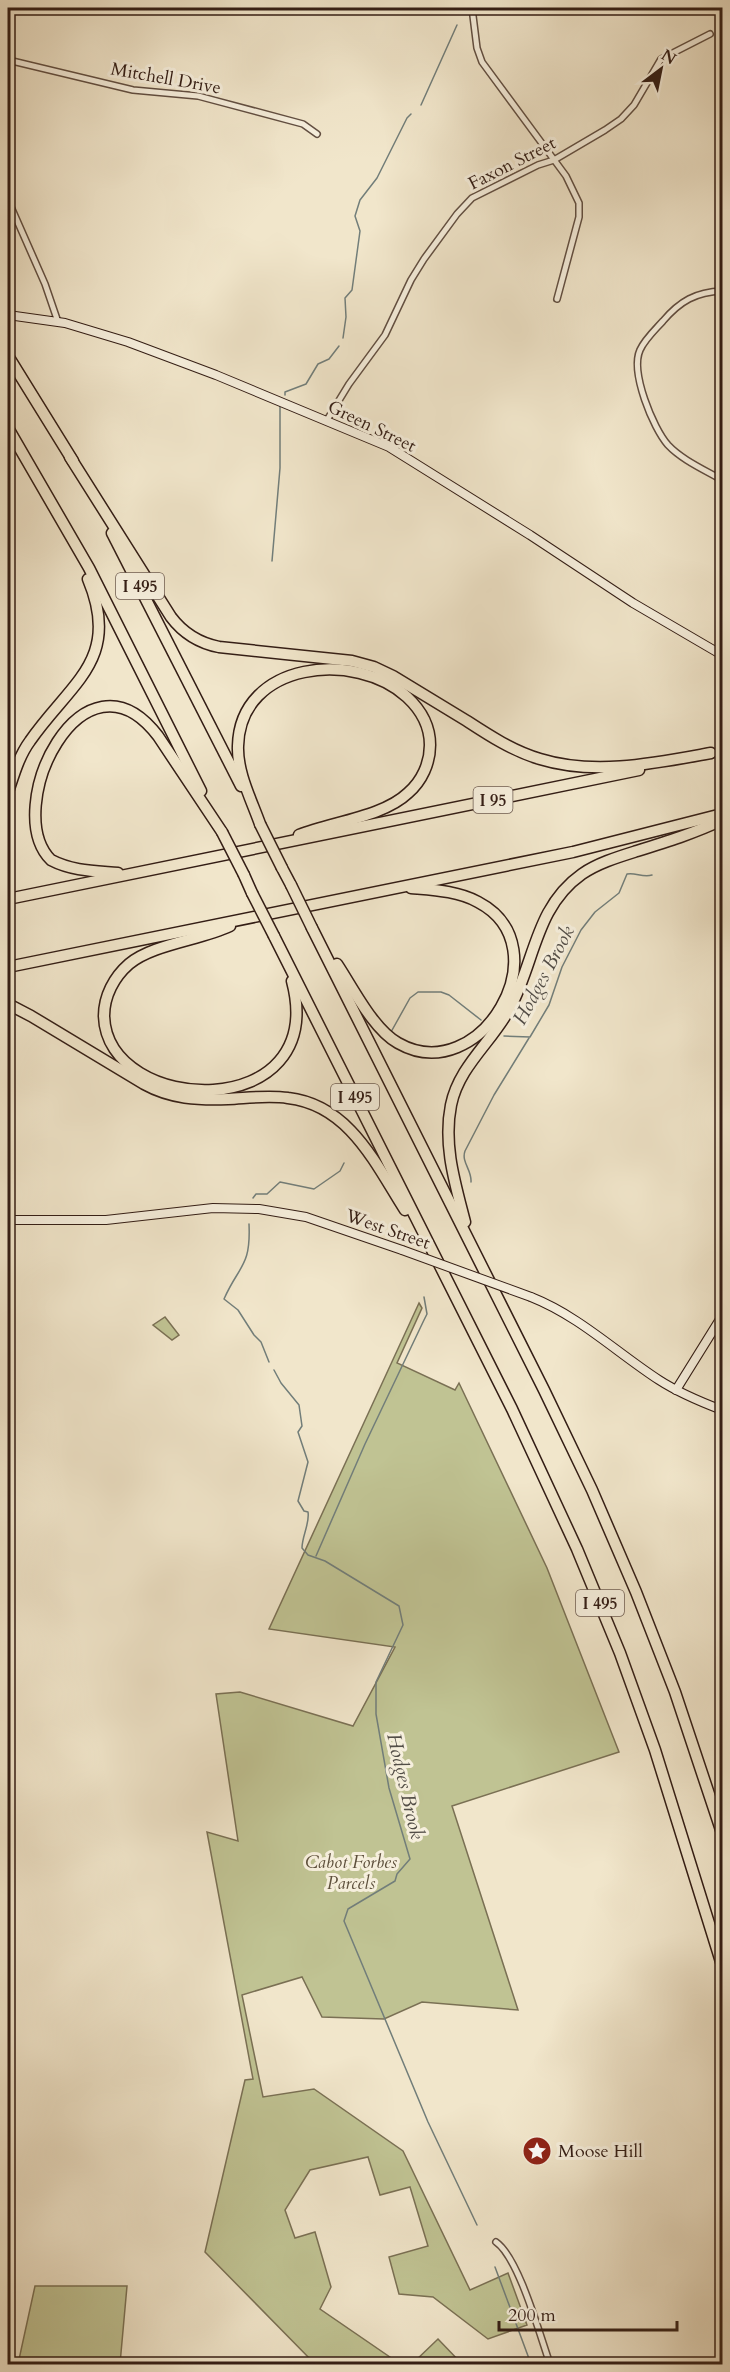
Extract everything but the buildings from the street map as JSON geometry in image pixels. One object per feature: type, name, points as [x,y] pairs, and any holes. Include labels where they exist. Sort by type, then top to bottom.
[{"type":"highway","name":"I 495","points":[[8,356],[70,457],[115,538],[564,1430],[614,1540],[675,1692],[723,1833]]},
{"type":"highway","name":"I 495","points":[[8,428],[57,510],[104,597],[531,1448],[595,1590],[659,1761],[723,1965]]},
{"type":"highway","points":[[70,457],[174,621],[187,634],[202,642],[219,647],[347,660],[368,665],[393,676],[509,747],[529,756],[552,762],[583,767],[608,767],[647,764],[717,752]]},
{"type":"highway","points":[[8,792],[26,746],[84,675],[97,643],[99,622],[96,601],[57,510]]},
{"type":"highway","points":[[260,824],[241,770],[238,743],[240,727],[248,710],[256,698],[269,687],[310,670],[334,668],[355,670],[389,683],[406,696],[422,713],[429,732],[429,753],[422,776],[408,794],[382,809],[310,830],[274,845]]},
{"type":"highway","points":[[19,797],[29,761],[40,742],[55,726],[81,710],[100,707],[116,709],[137,717],[153,730],[222,832]]},
{"type":"highway","name":"I 95","points":[[8,899],[607,777],[717,752]]},
{"type":"highway","points":[[8,967],[584,849],[723,814]]},
{"type":"highway","points":[[472,1245],[449,1152],[449,1125],[453,1100],[465,1071],[511,1007],[549,909],[568,886],[593,868],[723,820]]},
{"type":"highway","points":[[26,836],[44,855],[65,866],[130,874]]},
{"type":"highway","points":[[312,928],[378,1025],[390,1038],[405,1047],[423,1052],[442,1052],[462,1046],[489,1024],[507,996],[515,966],[509,935],[493,912],[474,900],[450,892],[399,887]]},
{"type":"highway","points":[[249,918],[212,934],[145,954],[130,963],[117,976],[105,1002],[105,1026],[115,1048],[135,1068],[154,1080],[172,1087],[207,1091],[242,1084],[260,1076],[274,1065],[290,1044],[297,1011],[290,975],[274,936]]},
{"type":"highway","points":[[8,1004],[144,1084],[166,1094],[201,1100],[290,1098],[309,1102],[332,1113],[358,1138],[436,1258]]},
{"type":"street","points":[[472,8],[477,48],[482,62],[554,160],[579,203],[579,216],[557,300]]},
{"type":"street","name":"Faxon Street","points":[[327,420],[349,384],[385,335],[419,266],[457,214],[472,198],[538,165],[554,160],[621,118],[634,105],[661,59],[710,34]]},
{"type":"street","name":"Mitchell Drive","points":[[8,60],[133,90],[198,96],[303,124],[317,134]]},
{"type":"street","points":[[8,200],[45,284],[58,322]]},
{"type":"street","points":[[723,291],[696,294],[683,301],[672,311],[640,350],[637,370],[639,385],[661,435],[668,445],[681,456],[723,480]]},
{"type":"street","name":"Green Street","points":[[8,315],[58,322],[128,342],[327,420],[389,447],[530,535],[633,603],[722,654]]},
{"type":"street","name":"West Street","points":[[8,1220],[106,1220],[213,1208],[259,1209],[306,1217],[531,1297],[568,1315],[676,1390],[723,1410]]},
{"type":"street","points":[[676,1390],[723,1316]]},
{"type":"street","points":[[496,2242],[506,2248],[514,2265],[550,2364]]},
{"type":"green space","name":"Cabot Forbes Parcels","points":[[419,1303],[422,1308],[397,1363],[455,1390],[459,1383],[547,1568],[619,1752],[452,1806],[518,2010],[422,2002],[384,2019],[322,2017],[302,1977],[242,1995],[263,2097],[314,2089],[403,2151],[470,2290],[508,2273],[527,2325],[488,2339],[433,2297],[399,2294],[389,2257],[428,2246],[410,2187],[380,2195],[368,2157],[310,2170],[285,2210],[295,2238],[315,2232],[331,2287],[320,2309],[400,2364],[315,2364],[205,2252],[245,2080],[253,2079],[207,1832],[238,1841],[216,1694],[240,1692],[353,1726],[395,1647],[269,1629]]},
{"type":"green space","points":[[165,1317],[179,1335],[172,1340],[153,1325]]},
{"type":"green space","points":[[35,2286],[127,2286],[120,2364],[18,2364]]},
{"type":"green space","points":[[438,2339],[462,2364],[412,2364]]},
{"type":"waterway","points":[[421,105],[457,25]]},
{"type":"waterway","points":[[343,338],[346,317],[345,298],[352,290],[360,231],[355,216],[360,200],[377,178],[411,114]]},
{"type":"waterway","points":[[285,395],[285,392],[306,384],[318,364],[329,359],[339,346]]},
{"type":"waterway","points":[[272,561],[280,468],[280,406]]},
{"type":"waterway","name":"Hodges Brook","points":[[504,1036],[530,1037],[549,1005],[562,967],[581,930],[595,912],[619,893],[627,874],[652,875]]},
{"type":"waterway","name":"Hodges Brook","points":[[391,1032],[410,998],[418,992],[441,992],[449,995],[481,1020]]},
{"type":"waterway","points":[[471,1182],[464,1159],[465,1151],[494,1095],[529,1038]]},
{"type":"waterway","name":"Hodges Brook","points":[[253,1198],[256,1194],[267,1194],[280,1182],[314,1189],[340,1171],[344,1163]]},
{"type":"waterway","name":"Hodges Brook","points":[[249,1224],[246,1258],[224,1299],[238,1310],[261,1342],[269,1362]]},
{"type":"waterway","points":[[316,1556],[365,1444],[427,1314],[424,1297]]},
{"type":"waterway","name":"Hodges Brook","points":[[274,1370],[281,1383],[299,1405],[302,1426],[298,1432],[308,1462],[298,1501],[304,1511],[308,1512],[302,1548],[308,1555],[325,1561],[399,1606],[403,1625],[376,1682],[376,1714],[389,1788],[410,1859],[397,1874],[395,1881],[348,1909],[344,1921],[428,2122],[477,2225]]},
{"type":"waterway","name":"Hodges Brook","points":[[495,2267],[531,2364]]},
{"type":"place","name":"Moose Hill","points":[[537,2151]]}]
